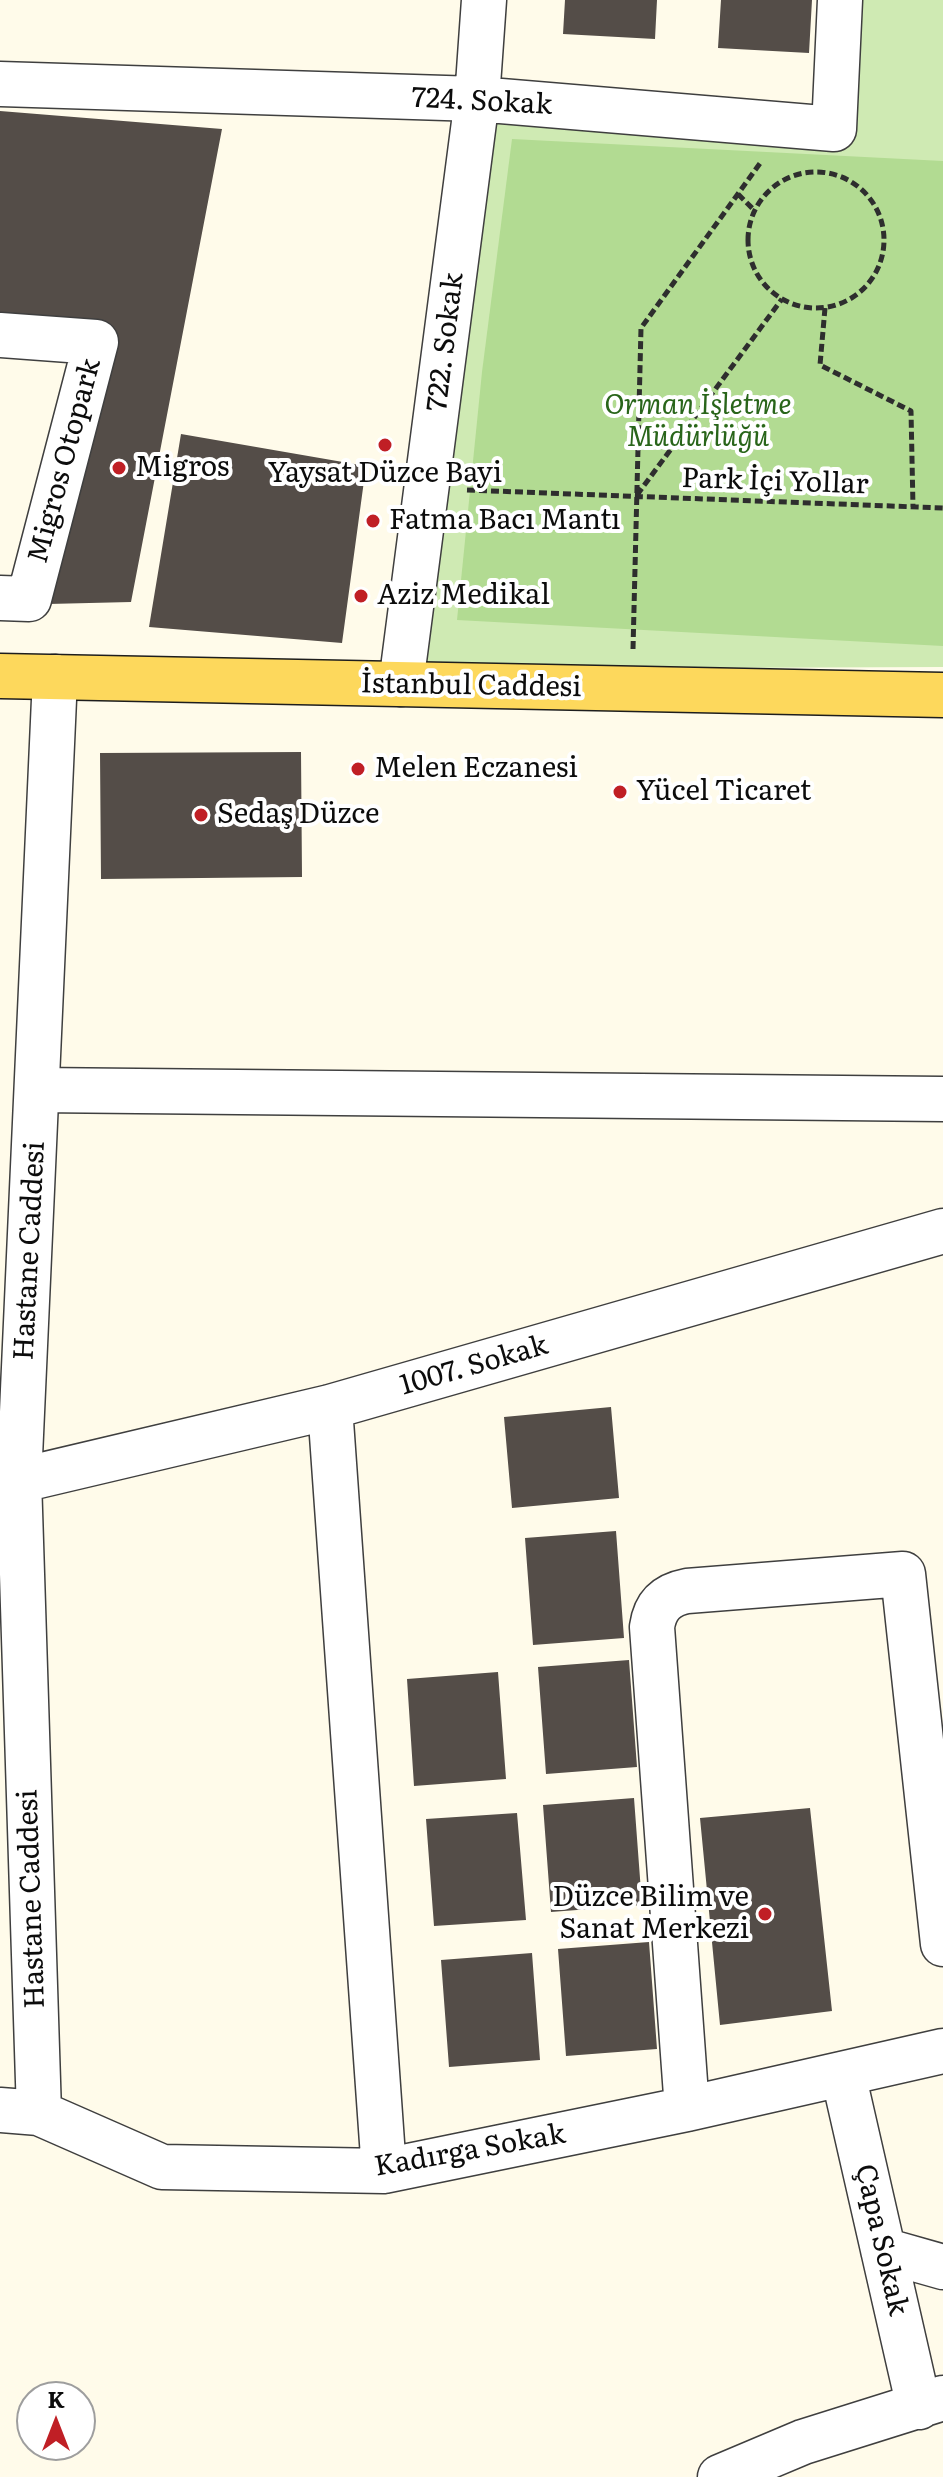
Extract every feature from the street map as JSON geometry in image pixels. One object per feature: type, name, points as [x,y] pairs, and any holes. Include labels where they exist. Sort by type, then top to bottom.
[{"type":"main road","name":"İstanbul Caddesi","points":[[0,676],[943,695]]},
{"type":"street","name":"722. Sokak","points":[[401,684],[477,99],[484,0]]},
{"type":"street","name":"724. Sokak","points":[[0,84],[477,99],[834,129],[840,0]]},
{"type":"street","name":"Migros Otopark","points":[[0,335],[96,342],[29,599],[0,598]]},
{"type":"street","name":"Hastane Caddesi","points":[[20,2112],[10,1482],[37,1090],[55,677]]},
{"type":"street","points":[[37,1090],[943,1099]]},
{"type":"street","name":"1007. Sokak","points":[[10,1482],[330,1407],[943,1231]]},
{"type":"street","points":[[330,1407],[384,2171]]},
{"type":"street","points":[[687,2109],[652,1627],[653,1615],[667,1597],[687,1591],[903,1574],[943,1944]]},
{"type":"street","name":"Kadırga Sokak","points":[[20,2112],[162,2167],[384,2171],[687,2109],[943,2051]]},
{"type":"street","name":"Çapa Sokak","points":[[843,2074],[883,2250],[931,2402]]},
{"type":"street","points":[[883,2250],[943,2267]]},
{"type":"street","points":[[720,2477],[803,2442],[931,2402]]},
{"type":"path","points":[[632,689],[641,328],[788,125]]},
{"type":"path","points":[[815,171],[838,175],[858,186],[874,202],[883,223],[885,246],[879,269],[866,288],[848,301],[825,308],[803,307],[782,299],[765,286],[753,267],[747,245],[749,223],[755,211],[773,186],[792,175],[815,171]]},
{"type":"path","points":[[738,194],[755,211]]},
{"type":"path","name":"Park İçi Yollar","points":[[636,497],[782,299]]},
{"type":"path","points":[[825,308],[820,365],[911,411],[913,507]]},
{"type":"path","name":"Park İçi Yollar","points":[[427,489],[943,508]]},
{"type":"green space","name":"Orman İşletme Müdürlüğü","points":[[853,0],[943,0],[943,667],[420,669],[491,121],[844,137]]},
{"type":"green space","name":"Orman İşletme Müdürlüğü","points":[[512,139],[943,161],[943,646],[457,620],[482,372]]},
{"type":"building","points":[[565,0],[657,0],[655,39],[563,34]]},
{"type":"building","points":[[721,0],[812,0],[809,53],[718,48]]},
{"type":"building","name":"Migros","points":[[0,111],[222,129],[131,602],[48,604],[113,335],[0,326]]},
{"type":"building","points":[[181,434],[366,466],[342,643],[149,627]]},
{"type":"building","name":"Sedaş Düzce","points":[[301,752],[302,877],[101,879],[100,753]]},
{"type":"building","points":[[611,1407],[619,1498],[512,1508],[504,1417]]},
{"type":"building","points":[[616,1531],[624,1638],[533,1645],[525,1538]]},
{"type":"building","points":[[629,1660],[637,1767],[546,1774],[538,1667]]},
{"type":"building","points":[[498,1672],[506,1779],[414,1786],[407,1679]]},
{"type":"building","points":[[634,1798],[642,1905],[551,1912],[543,1805]]},
{"type":"building","name":"Düzce Bilim ve Sanat Merkezi","points":[[810,1808],[832,2011],[720,2025],[700,1818]]},
{"type":"building","points":[[517,1813],[526,1920],[434,1926],[426,1819]]},
{"type":"building","points":[[649,1942],[657,2049],[566,2056],[558,1949]]},
{"type":"building","points":[[532,1953],[540,2060],[449,2067],[441,1960]]},
{"type":"place","name":"Yaysat Düzce Bayi","points":[[385,445]]},
{"type":"place","name":"Migros","points":[[119,468]]},
{"type":"place","name":"Fatma Bacı Mantı","points":[[373,521]]},
{"type":"place","name":"Aziz Medikal","points":[[361,596]]},
{"type":"place","name":"Melen Eczanesi","points":[[358,769]]},
{"type":"place","name":"Yücel Ticaret","points":[[620,792]]},
{"type":"place","name":"Sedaş Düzce","points":[[201,815]]},
{"type":"place","name":"Düzce Bilim ve Sanat Merkezi","points":[[765,1914]]}]
